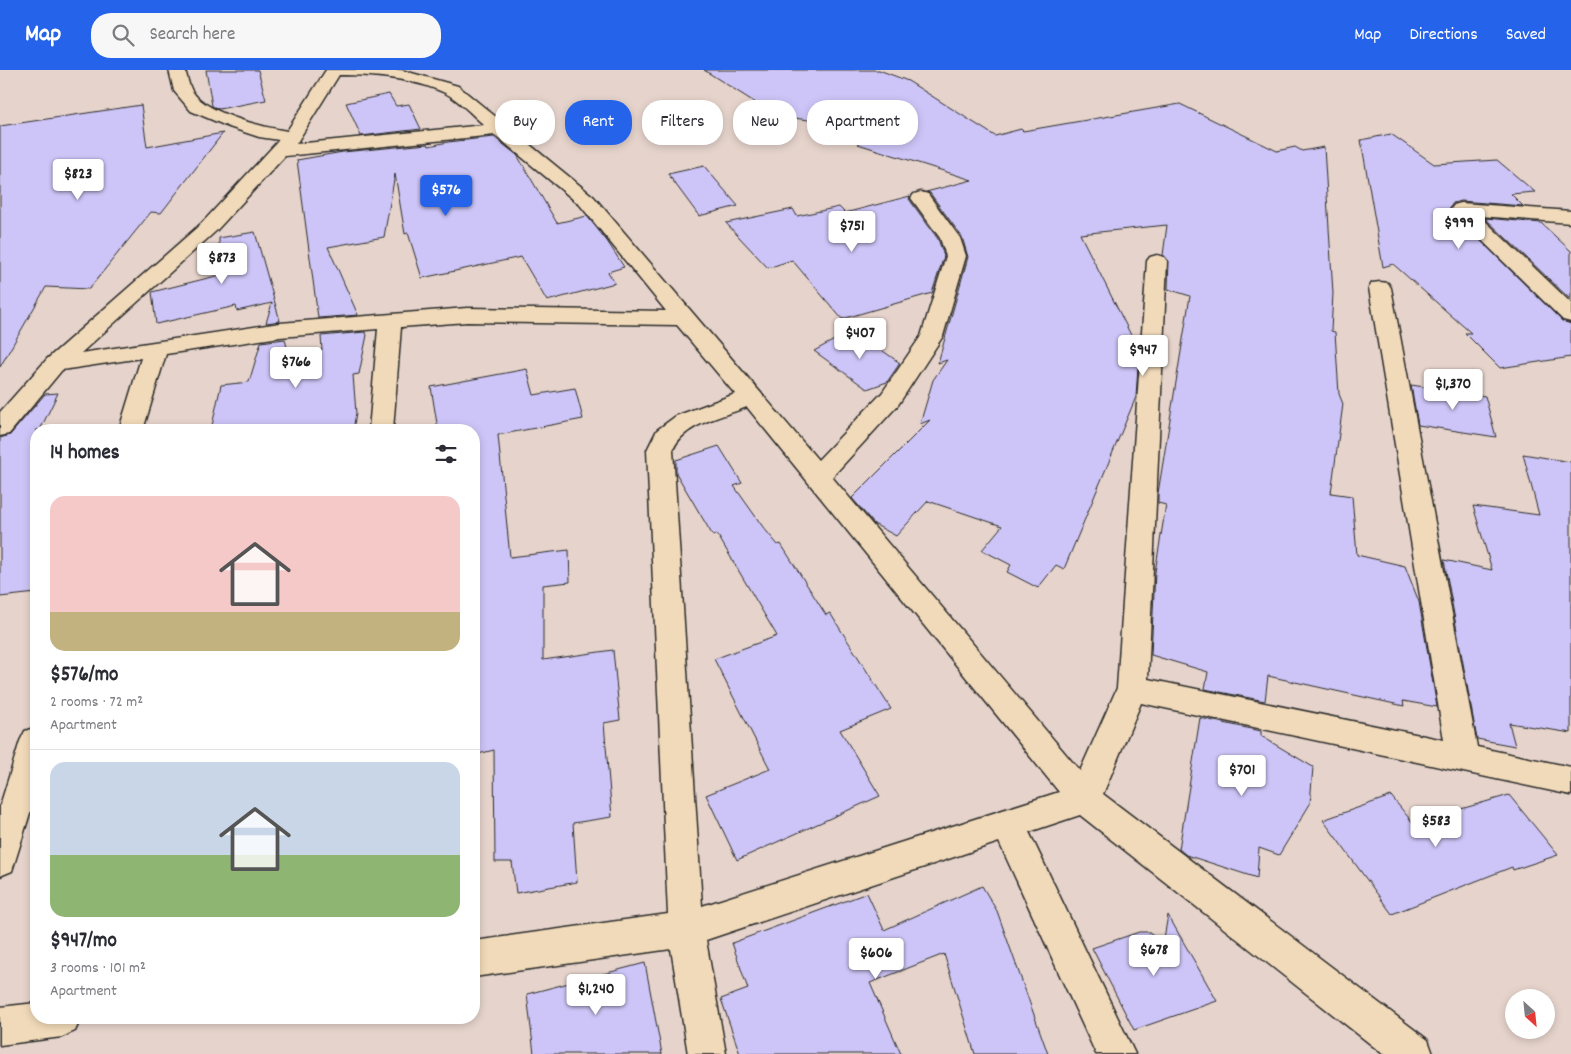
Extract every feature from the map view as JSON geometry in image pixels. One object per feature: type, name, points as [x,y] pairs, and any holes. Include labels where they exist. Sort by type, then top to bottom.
[{"type":"street","points":[[177,70],[183,91],[197,106],[286,144],[495,128]]},
{"type":"street","points":[[0,428],[55,364],[209,227],[286,144],[335,70],[377,70],[410,77],[452,90],[495,125]]},
{"type":"street","points":[[520,145],[588,201],[683,318],[752,397],[1084,799],[1414,1054]]},
{"type":"street","points":[[817,477],[890,399],[932,336],[956,256],[950,238],[921,198]]},
{"type":"street","points":[[1571,217],[1461,209],[1571,315]]},
{"type":"street","points":[[480,958],[686,929],[1084,799],[1132,688],[1157,261]]},
{"type":"street","points":[[1380,288],[1463,758]]},
{"type":"street","points":[[55,364],[280,330],[468,315],[683,318]]},
{"type":"street","points":[[381,424],[390,321]]},
{"type":"street","points":[[133,424],[156,348]]},
{"type":"street","points":[[708,1054],[686,929],[660,450],[666,436],[684,422],[752,397]]},
{"type":"street","points":[[1132,688],[1571,781]]},
{"type":"street","points":[[0,860],[30,761]]},
{"type":"street","points":[[1008,824],[1116,1054]]},
{"type":"street","points":[[0,1026],[30,1022]]},
{"type":"building","points":[[206,70],[258,70],[266,100],[219,109],[212,106]]},
{"type":"building","points":[[704,70],[879,70],[908,81],[995,136],[1021,129],[1023,131],[1180,104],[1277,151],[1295,147],[1302,151],[1324,147],[1333,293],[1331,331],[1335,332],[1339,394],[1343,404],[1331,493],[1352,496],[1357,555],[1405,566],[1419,602],[1437,707],[1403,701],[1404,706],[1268,676],[1265,701],[1205,689],[1208,672],[1151,655],[1155,572],[1166,505],[1158,503],[1158,493],[1190,296],[1168,289],[1169,261],[1163,255],[1167,225],[1080,234],[1139,351],[1136,397],[1064,569],[1056,565],[1038,588],[1007,572],[1011,565],[982,550],[1002,526],[928,501],[896,536],[874,524],[852,498],[930,420],[920,424],[933,380],[947,360],[938,363],[968,257],[962,237],[930,193],[926,192],[972,180],[861,145],[918,145],[918,100],[807,100],[807,120],[797,118],[797,100],[751,100]]},
{"type":"building","points":[[389,94],[396,106],[409,104],[421,129],[361,136],[346,103]]},
{"type":"building","points":[[141,105],[147,147],[223,133],[161,213],[151,212],[89,289],[46,287],[0,367],[0,126]]},
{"type":"building","points":[[1391,134],[1434,164],[1497,160],[1535,192],[1511,194],[1523,206],[1461,201],[1453,203],[1449,209],[1562,321],[1571,324],[1571,357],[1500,368],[1465,333],[1471,333],[1393,264],[1383,267],[1361,140]]},
{"type":"building","points":[[494,137],[495,145],[504,145],[517,155],[557,223],[587,216],[607,241],[624,267],[608,272],[615,283],[547,301],[521,257],[422,278],[408,233],[405,234],[395,174],[384,237],[328,247],[358,315],[318,318],[297,160],[343,152],[428,144],[429,146]]},
{"type":"building","points":[[704,166],[738,206],[699,216],[668,174]]},
{"type":"building","points":[[910,196],[909,199],[938,239],[944,256],[932,293],[842,319],[792,260],[768,268],[726,223],[793,209],[797,216],[839,207],[845,213]]},
{"type":"building","points":[[1485,218],[1541,223],[1571,251],[1571,300]]},
{"type":"building","points":[[255,232],[280,321],[266,323],[272,303],[237,311],[236,306],[156,324],[152,292],[220,275],[219,238]]},
{"type":"building","points":[[853,330],[900,363],[887,382],[867,389],[814,351]]},
{"type":"building","points":[[365,332],[367,335],[359,374],[353,375],[356,413],[354,424],[212,424],[221,385],[249,382],[261,342],[285,339],[289,356],[322,350],[321,336]]},
{"type":"building","points":[[527,369],[534,395],[575,388],[583,419],[498,435],[510,557],[569,550],[570,582],[543,585],[543,660],[613,650],[620,720],[604,723],[612,817],[573,823],[577,882],[516,893],[512,862],[495,862],[494,750],[480,754],[480,424],[437,424],[431,387]]},
{"type":"building","points":[[1411,385],[1485,396],[1496,437],[1418,425]]},
{"type":"building","points":[[58,393],[43,424],[30,424],[30,594],[0,597],[0,438],[10,435],[45,394]]},
{"type":"building","points":[[719,446],[742,483],[734,486],[763,527],[778,545],[781,544],[826,615],[830,613],[891,709],[840,730],[880,796],[737,860],[706,795],[770,769],[714,659],[777,636],[717,534],[713,536],[676,473],[676,460]]},
{"type":"building","points":[[1523,454],[1571,462],[1571,733],[1509,723],[1515,746],[1477,739],[1444,560],[1492,570],[1473,506],[1539,515]]},
{"type":"building","points":[[1200,718],[1261,731],[1261,736],[1313,767],[1310,804],[1279,855],[1259,848],[1257,878],[1186,855],[1179,849]]},
{"type":"building","points":[[1509,795],[1558,855],[1513,870],[1512,867],[1392,914],[1323,820],[1391,796],[1413,823]]},
{"type":"building","points":[[982,886],[997,911],[1048,1054],[975,1054],[944,954],[870,983],[901,1054],[740,1054],[721,999],[748,989],[732,943],[867,893],[884,930]]},
{"type":"building","points":[[1168,915],[1217,1001],[1134,1030],[1092,948],[1139,932],[1150,932],[1162,950]]},
{"type":"building","points":[[645,963],[662,1054],[534,1054],[527,994]]}]
